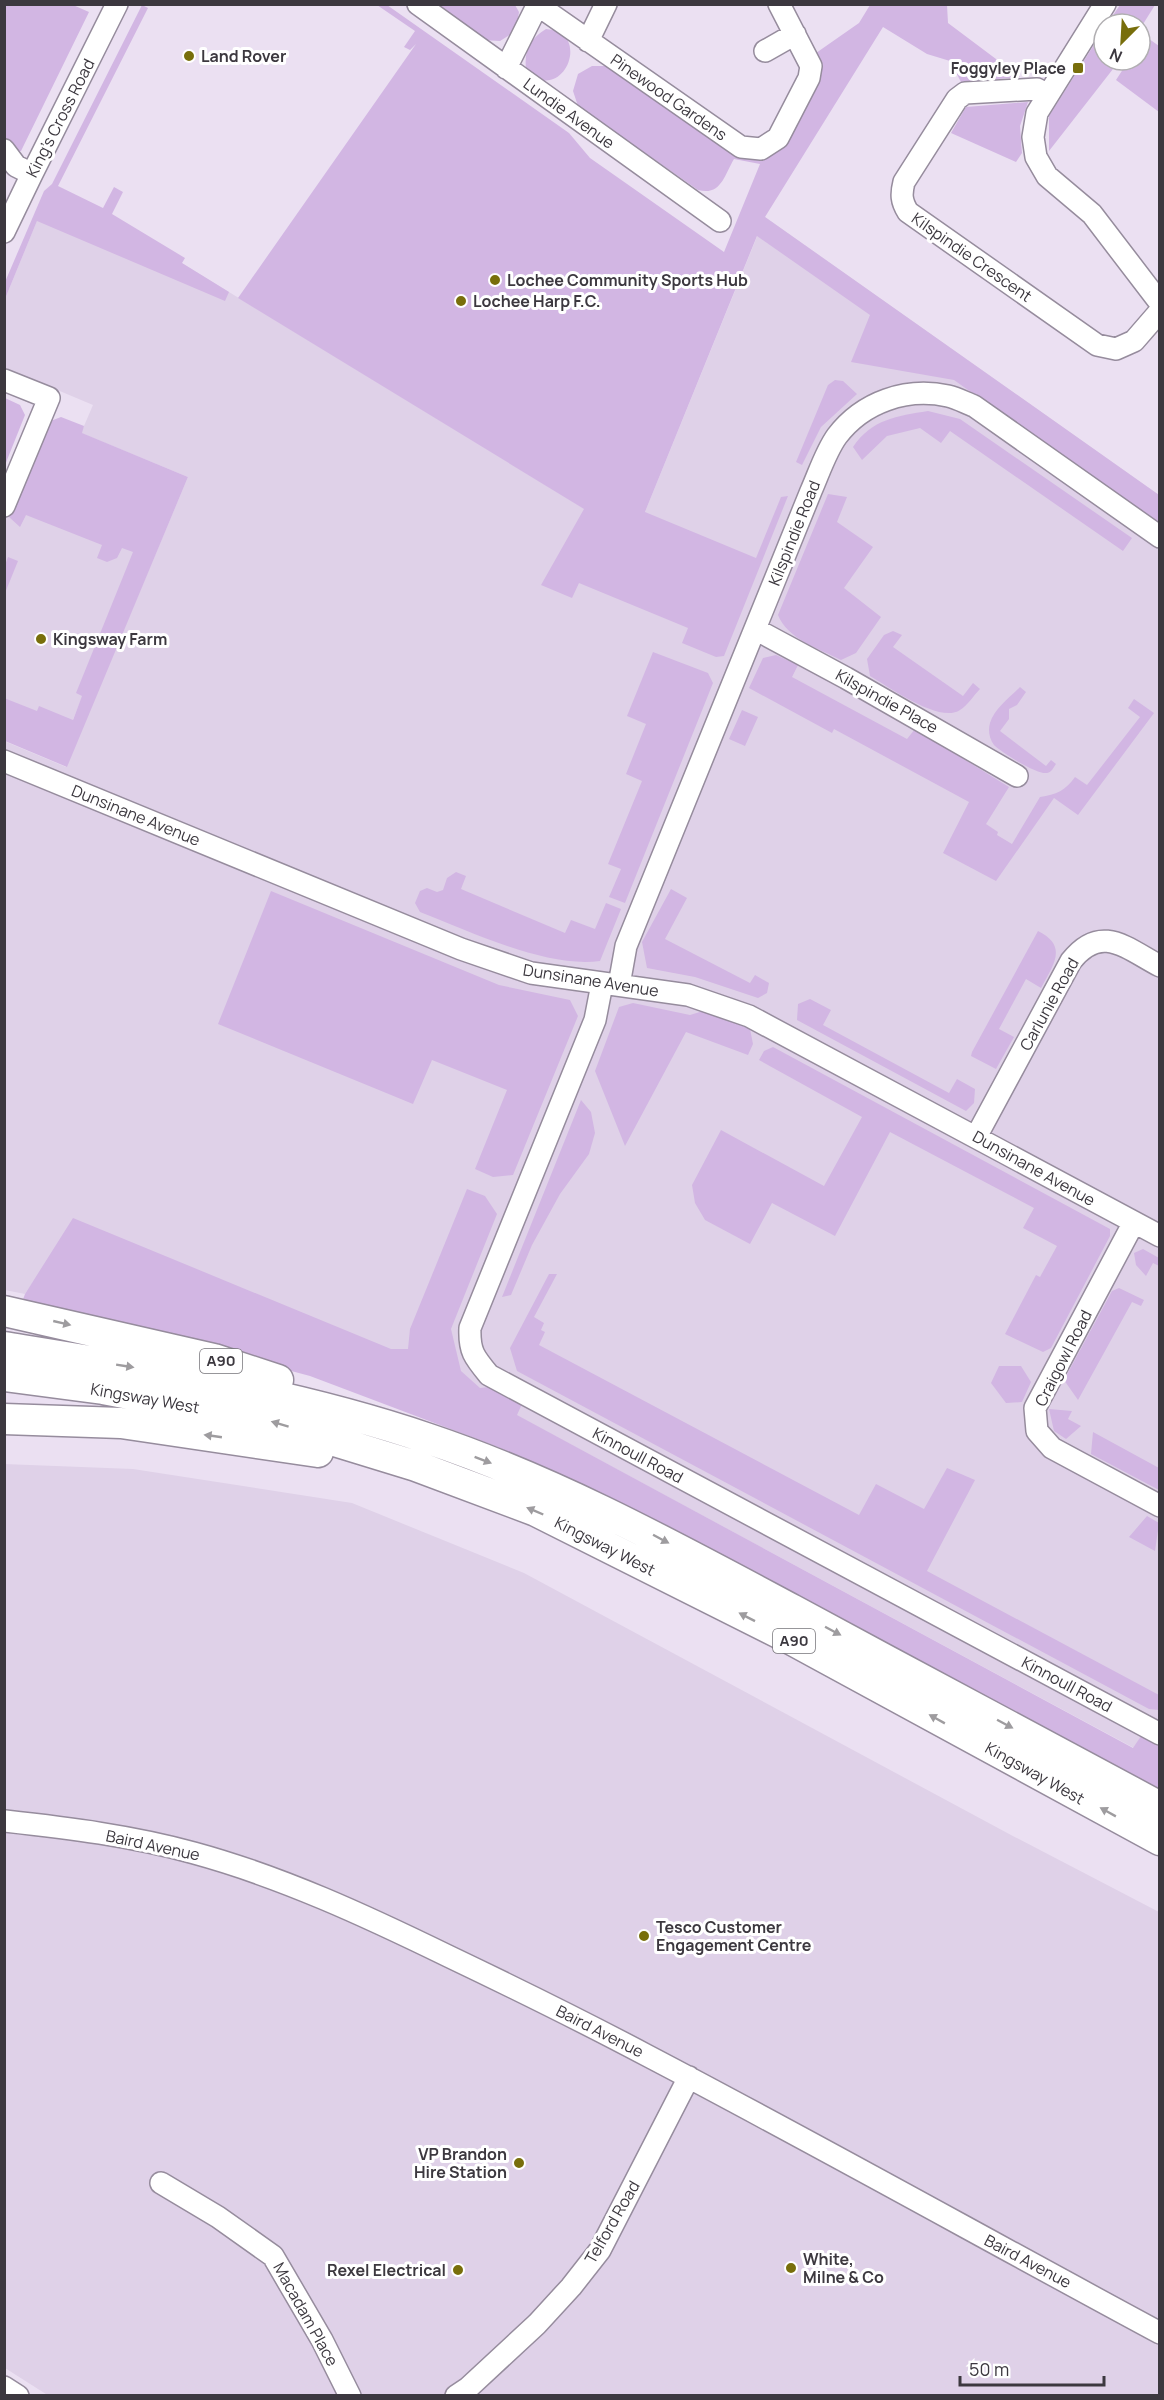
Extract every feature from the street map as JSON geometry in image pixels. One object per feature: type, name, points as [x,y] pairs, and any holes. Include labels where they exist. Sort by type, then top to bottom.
[{"type":"highway","name":"A90","points":[[4,1311],[214,1359],[351,1404],[429,1439]]},
{"type":"highway","name":"Kingsway West","points":[[4,1347],[154,1371],[290,1399],[429,1439],[514,1472],[630,1522],[1160,1807]]},
{"type":"highway","name":"Kingsway West","points":[[4,1376],[103,1389],[266,1420],[416,1466],[536,1511],[787,1637],[1160,1840]]},
{"type":"highway","name":"A90","points":[[4,1419],[121,1423],[416,1466]]},
{"type":"street","name":"King's Cross Road","points":[[4,232],[117,4]]},
{"type":"street","name":"Lundie Avenue","points":[[418,4],[720,221]]},
{"type":"street","points":[[507,68],[537,5],[588,40],[606,4]]},
{"type":"street","name":"Pinewood Gardens","points":[[588,40],[741,147],[761,149],[778,138],[809,78],[811,66],[779,4]]},
{"type":"street","points":[[1106,4],[1037,113],[1033,137],[1036,157],[1047,176],[1092,214],[1160,303]]},
{"type":"street","points":[[765,51],[795,34]]},
{"type":"street","name":"Kilspindie Crescent","points":[[1048,95],[1037,89],[965,93],[957,99],[904,182],[901,192],[902,203],[908,212],[1097,345],[1116,349],[1134,341],[1160,311]]},
{"type":"street","points":[[4,150],[16,166],[32,174]]},
{"type":"street","points":[[4,380],[49,398],[4,506]]},
{"type":"street","name":"Kilspindie Road","points":[[610,985],[811,491],[836,438],[856,415],[886,399],[915,393],[949,396],[974,406],[1160,537]]},
{"type":"street","name":"Kilspindie Place","points":[[755,629],[856,683],[1017,776]]},
{"type":"street","name":"Dunsinane Avenue","points":[[4,761],[461,949],[531,973],[688,995],[749,1016],[1160,1236]]},
{"type":"street","name":"Carlunie Road","points":[[976,1137],[1071,961],[1081,948],[1096,940],[1113,941],[1160,966]]},
{"type":"street","name":"Kinnoull Road","points":[[610,985],[470,1328],[469,1345],[475,1358],[489,1375],[1160,1734]]},
{"type":"street","name":"Craigowl Road","points":[[1134,1222],[1035,1408],[1038,1431],[1052,1448],[1160,1506]]},
{"type":"street","name":"Baird Avenue","points":[[5,1821],[104,1834],[192,1852],[257,1872],[329,1901],[410,1937],[565,2012],[1160,2333]]},
{"type":"street","name":"Telford Road","points":[[468,2393],[537,2324],[571,2287],[600,2250],[689,2077]]},
{"type":"street","name":"Macadam Place","points":[[161,2183],[218,2217],[273,2256],[322,2340],[350,2396]]},
{"type":"street","points":[[4,2387],[18,2396]]},
{"type":"shaded area","points":[[1120,4],[1155,5],[1151,12],[1115,12]]},
{"type":"shaded area","points":[[4,5],[73,5],[89,12],[21,151],[14,151],[5,137]]},
{"type":"shaded area","points":[[142,5],[148,8],[58,186],[103,208],[114,187],[123,192],[112,214],[185,258],[182,263],[229,292],[225,301],[37,221],[5,299],[5,282],[44,191],[52,184]]},
{"type":"shaded area","name":"Lochee Community Sports Hub","points":[[377,5],[387,5],[569,133],[590,158],[724,252],[760,164],[734,159],[717,187],[706,191],[698,190],[578,106],[573,91],[578,74],[592,66],[608,66],[735,156],[763,158],[783,146],[820,79],[816,53],[859,23],[870,5],[947,5],[948,23],[1020,77],[961,82],[950,61],[927,54],[883,27],[765,217],[1159,495],[1159,526],[954,380],[851,362],[870,315],[757,236],[645,512],[756,558],[781,497],[788,496],[724,656],[716,657],[682,643],[688,628],[579,583],[572,598],[541,585],[584,509],[238,298],[416,44],[410,50],[404,47],[415,31]]},
{"type":"shaded area","points":[[432,5],[515,5],[519,12],[516,31],[500,41],[482,40]]},
{"type":"shaded area","points":[[546,29],[560,32],[567,39],[570,47],[567,65],[556,78],[547,80],[538,79],[526,69],[529,46]]},
{"type":"shaded area","points":[[1152,41],[1159,46],[1159,112],[1116,80],[1121,72],[1152,72]]},
{"type":"shaded area","points":[[1092,48],[1092,72],[1111,72],[1049,151],[1049,116]]},
{"type":"shaded area","points":[[1028,102],[1020,126],[1022,153],[1016,162],[951,133],[966,107]]},
{"type":"shaded area","points":[[52,184],[634,539],[765,217],[1159,495],[1159,1746],[1141,1736],[1134,1748],[516,1415],[522,1404],[432,1395],[33,1282],[25,1294],[5,1290],[4,741],[66,767],[188,477],[81,433],[93,405],[5,368],[5,299]]},
{"type":"shaded area","points":[[835,380],[843,381],[857,394],[821,427],[802,465],[796,462],[828,385]]},
{"type":"shaded area","points":[[5,398],[20,405],[25,415],[5,465]]},
{"type":"shaded area","points":[[928,411],[960,419],[1132,538],[1123,551],[950,431],[941,443],[920,428],[887,436],[862,460],[853,447],[868,430],[886,420]]},
{"type":"shaded area","points":[[61,417],[84,426],[82,433],[188,477],[67,767],[5,741],[4,698],[37,711],[39,706],[73,720],[82,696],[76,693],[133,552],[122,548],[117,558],[107,562],[97,558],[102,545],[26,515],[20,527],[9,517],[48,422]]},
{"type":"shaded area","points":[[828,494],[847,497],[837,522],[873,547],[844,588],[881,617],[856,653],[841,660],[796,637],[782,623],[778,615]]},
{"type":"shaded area","points":[[4,498],[141,553],[65,739],[5,714]]},
{"type":"shaded area","points":[[8,557],[18,561],[5,593],[5,565]]},
{"type":"shaded area","points":[[893,631],[902,635],[893,647],[963,696],[973,683],[980,689],[960,710],[951,713],[940,712],[915,702],[870,676],[867,659],[884,635]]},
{"type":"shaded area","points":[[653,652],[708,673],[713,683],[625,903],[609,897],[621,869],[608,864],[642,781],[626,774],[646,724],[627,716]]},
{"type":"shaded area","points":[[776,655],[798,665],[792,677],[907,739],[915,729],[1009,787],[986,824],[998,832],[997,835],[1012,844],[1040,797],[1060,791],[1075,777],[1087,785],[1140,717],[1128,708],[1134,699],[1154,713],[1078,815],[1054,798],[996,881],[943,853],[969,802],[834,729],[832,733],[749,688],[763,658]]},
{"type":"shaded area","points":[[1020,687],[1026,692],[1017,705],[1009,709],[1009,719],[1000,731],[1046,766],[1051,760],[1056,764],[1047,773],[1028,767],[1011,757],[994,745],[990,737],[989,726],[995,713]]},
{"type":"shaded area","points":[[742,710],[758,717],[745,746],[729,739]]},
{"type":"shaded area","points":[[456,872],[466,876],[461,889],[565,933],[571,920],[595,929],[606,903],[621,909],[600,961],[579,962],[533,954],[509,947],[420,912],[415,903],[420,891],[427,888],[437,892],[443,890],[447,878]]},
{"type":"shaded area","points":[[671,889],[687,898],[665,939],[750,983],[755,975],[769,983],[767,993],[758,998],[695,977],[647,968],[642,942]]},
{"type":"shaded area","points":[[271,891],[499,985],[570,1000],[578,1016],[513,1175],[493,1177],[475,1169],[507,1090],[432,1060],[413,1104],[218,1024]]},
{"type":"shaded area","points":[[1038,931],[1053,943],[1056,949],[1054,963],[1041,988],[1026,979],[999,1029],[1014,1037],[996,1069],[971,1056],[972,1052]]},
{"type":"shaded area","points":[[810,999],[831,1010],[823,1025],[949,1093],[957,1079],[975,1089],[974,1103],[966,1111],[797,1020],[798,1004]]},
{"type":"shaded area","points":[[633,1003],[690,1015],[703,1011],[750,1029],[753,1044],[748,1055],[686,1032],[625,1146],[595,1071],[619,1007]]},
{"type":"shaded area","points":[[773,1047],[1110,1229],[1110,1236],[1051,1348],[1043,1352],[1005,1334],[1036,1275],[1040,1277],[1057,1246],[1023,1228],[1034,1208],[890,1132],[835,1236],[772,1203],[750,1244],[705,1220],[695,1203],[692,1185],[721,1130],[824,1186],[862,1117],[759,1060],[764,1051]]},
{"type":"shaded area","points":[[581,1100],[591,1112],[595,1133],[589,1154],[560,1194],[532,1245],[511,1295],[502,1297]]},
{"type":"shaded area","points":[[467,1189],[485,1196],[497,1214],[451,1329],[461,1371],[480,1388],[489,1387],[522,1404],[517,1415],[1133,1748],[1141,1736],[1159,1746],[1159,1794],[634,1511],[498,1447],[310,1376],[130,1328],[21,1305],[25,1294],[73,1218],[391,1349],[408,1349],[410,1329]]},
{"type":"shaded area","points":[[1143,1249],[1159,1258],[1159,1266],[1153,1263],[1146,1276],[1136,1265],[1134,1253]]},
{"type":"shaded area","points":[[549,1274],[557,1274],[534,1317],[544,1323],[541,1330],[545,1332],[539,1345],[859,1515],[876,1484],[924,1509],[947,1468],[975,1480],[927,1571],[1159,1695],[1159,1710],[1149,1709],[517,1371],[510,1348]]},
{"type":"shaded area","points":[[1119,1288],[1144,1300],[1141,1306],[1132,1302],[1078,1400],[1064,1380],[1112,1291]]},
{"type":"shaded area","points":[[999,1366],[1021,1366],[1031,1382],[1022,1402],[1006,1403],[991,1383]]},
{"type":"shaded area","points":[[1049,1409],[1072,1411],[1068,1419],[1081,1426],[1066,1439],[1054,1431]]},
{"type":"shaded area","points":[[1093,1432],[1159,1468],[1159,1490],[1091,1454]]},
{"type":"shaded area","points":[[4,1464],[133,1469],[352,1503],[524,1573],[1159,1912],[1159,2395],[49,2396],[5,2368]]},
{"type":"shaded area","points":[[1147,1516],[1159,1523],[1155,1551],[1129,1537]]},
{"type":"place","name":"Land Rover","points":[[189,56]]},
{"type":"place","name":"Foggyley Place","points":[[1078,68]]},
{"type":"place","name":"Lochee Community Sports Hub","points":[[495,280]]},
{"type":"place","name":"Lochee Harp F.C.","points":[[461,301]]},
{"type":"place","name":"Kingsway Farm","points":[[41,639]]},
{"type":"place","name":"Tesco Customer Engagement Centre","points":[[644,1936]]},
{"type":"place","name":"VP Brandon Hire Station","points":[[519,2163]]},
{"type":"place","name":"White, Milne & Co","points":[[791,2268]]},
{"type":"place","name":"Rexel Electrical","points":[[458,2270]]}]
